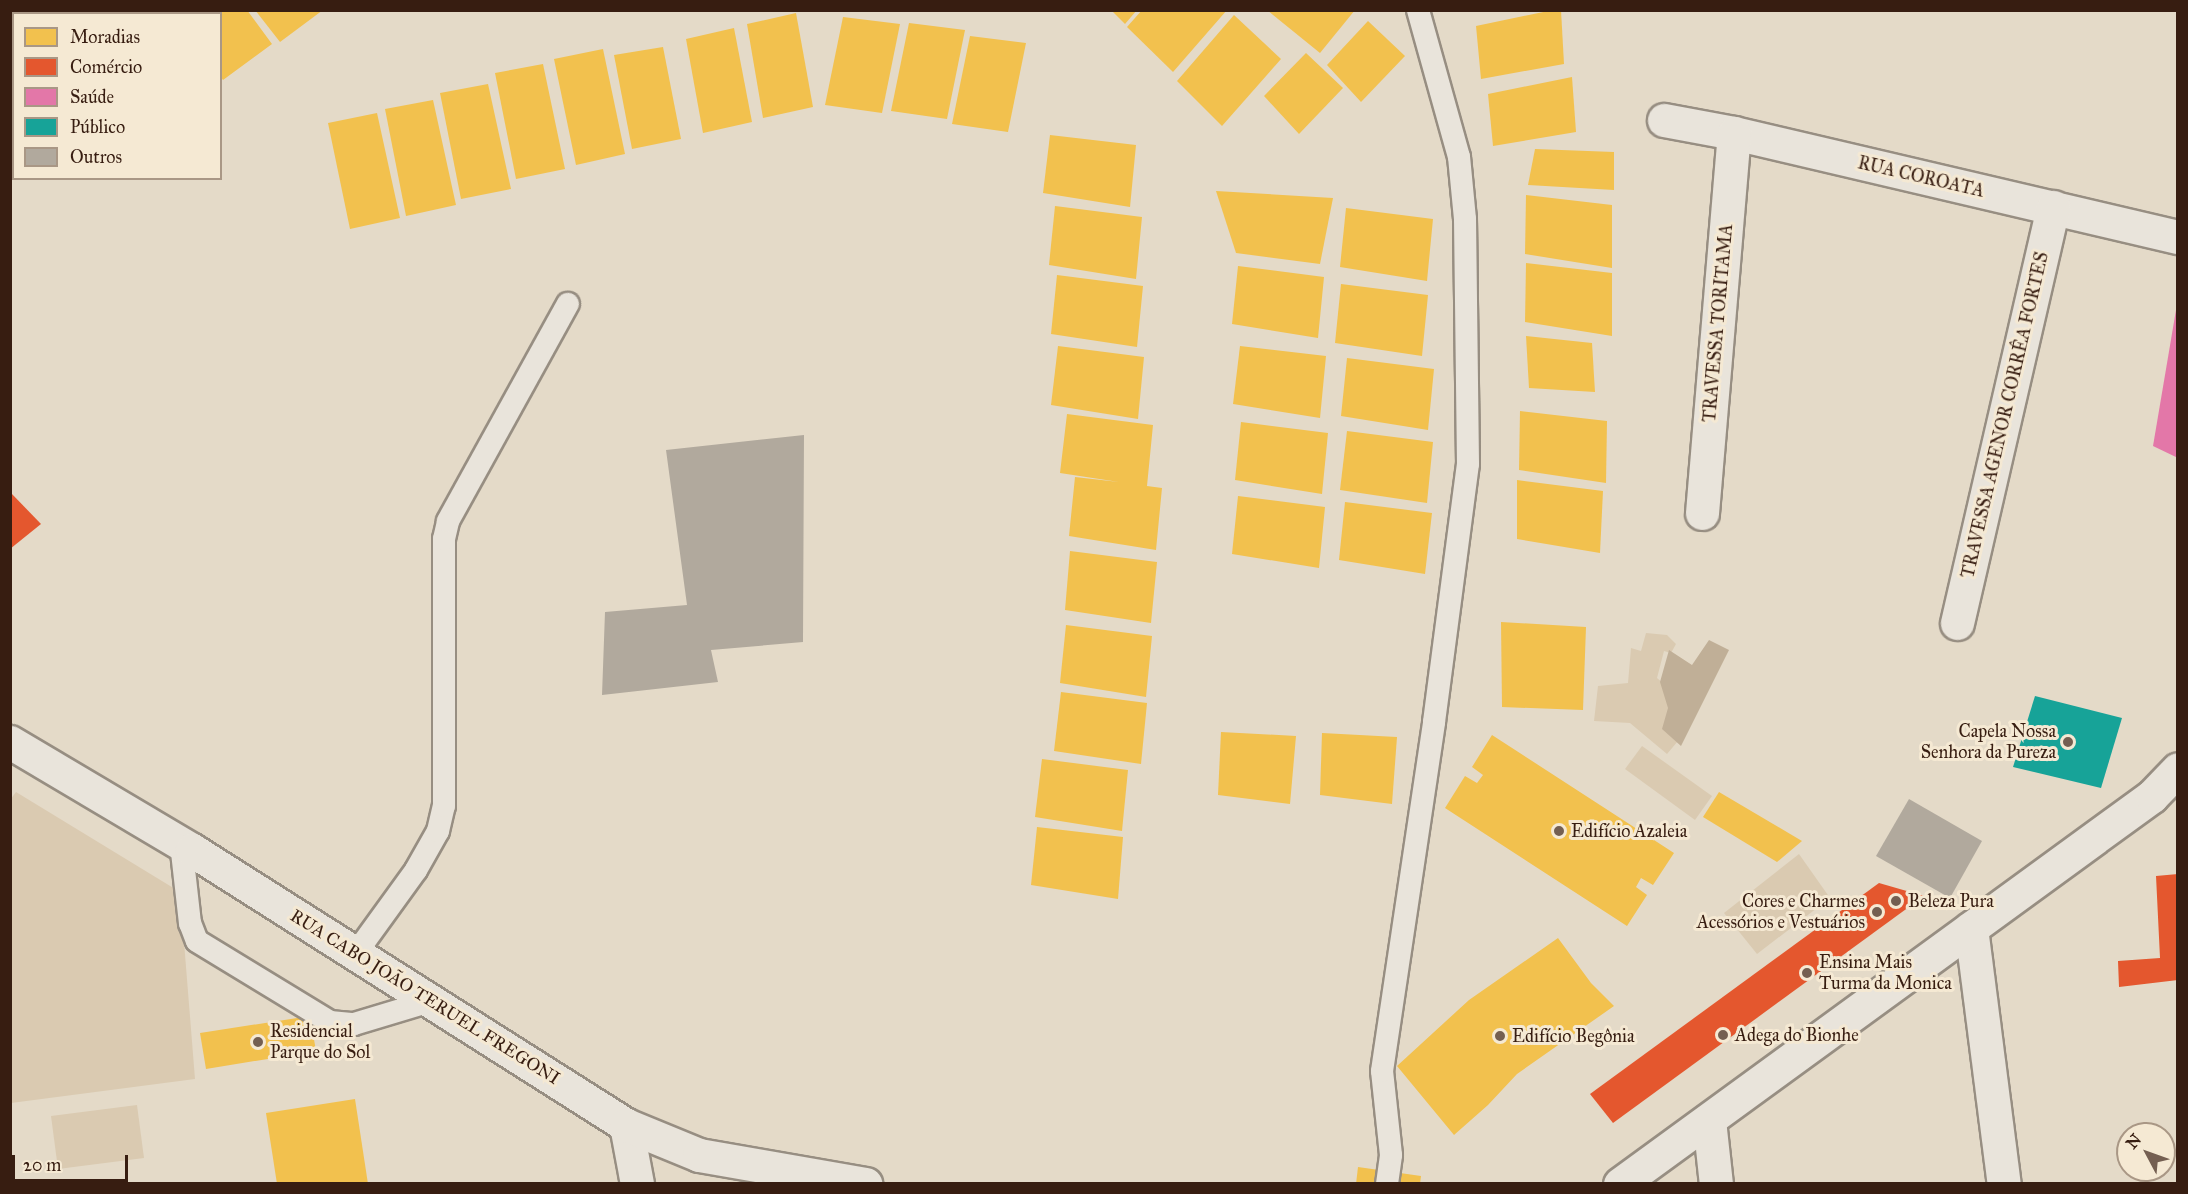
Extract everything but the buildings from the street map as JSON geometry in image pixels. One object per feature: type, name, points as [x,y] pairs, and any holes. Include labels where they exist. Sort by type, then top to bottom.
[{"type":"street","name":"RUA COROATA","points":[[1664,120],[1734,133],[2178,237]]},
{"type":"street","name":"TRAVESSA TORITAMA","points":[[1702,513],[1734,133]]},
{"type":"street","name":"TRAVESSA AGENOR CORRÊA FORTES","points":[[1957,623],[2053,207]]},
{"type":"street","name":"RUA CABO JOÃO TERUEL FREGONI","points":[[12,745],[181,843],[626,1125],[699,1155],[846,1182]]},
{"type":"street","points":[[1620,1184],[1971,928],[2165,792],[2178,769]]},
{"type":"street","points":[[1971,928],[2004,1184]]},
{"type":"street","points":[[1709,1120],[1716,1184]]},
{"type":"street","points":[[626,1125],[636,1184]]},
{"type":"lane","points":[[1387,1184],[1391,1155],[1382,1071],[1434,722],[1468,464],[1465,219],[1459,157],[1418,10]]},
{"type":"lane","points":[[356,953],[416,870],[438,831],[444,806],[444,538],[448,520],[568,304]]},
{"type":"lane","points":[[181,843],[190,923],[197,941],[330,1022],[354,1024],[430,1001]]},
{"type":"shaded area","points":[[1646,633],[1667,635],[1676,644],[1671,653],[1664,651],[1657,678],[1664,684],[1678,741],[1667,754],[1630,723],[1594,721],[1598,686],[1628,683],[1631,648],[1641,651]]},
{"type":"shaded area","points":[[1709,640],[1729,650],[1681,746],[1662,729],[1668,708],[1660,682],[1669,650],[1692,665]]},
{"type":"shaded area","points":[[1642,746],[1712,796],[1695,820],[1625,769]]},
{"type":"shaded area","points":[[16,792],[180,892],[195,1079],[11,1103],[10,800]]},
{"type":"shaded area","points":[[1799,854],[1830,898],[1757,954],[1724,913]]},
{"type":"shaded area","points":[[137,1105],[144,1158],[58,1169],[51,1116]]},
{"type":"place","name":"Capela Nossa Senhora da Pureza","points":[[2068,742]]},
{"type":"place","name":"Edifício Azaleia","points":[[1559,831]]},
{"type":"place","name":"Beleza Pura","points":[[1896,901]]},
{"type":"place","name":"Cores e Charmes Acessórios e Vestuários","points":[[1877,912]]},
{"type":"place","name":"Ensina Mais Turma da Monica","points":[[1807,973]]},
{"type":"place","name":"Adega do Bionhe","points":[[1723,1035]]},
{"type":"place","name":"Edifício Begônia","points":[[1500,1036]]},
{"type":"place","name":"Residencial Parque do Sol","points":[[258,1042]]}]
